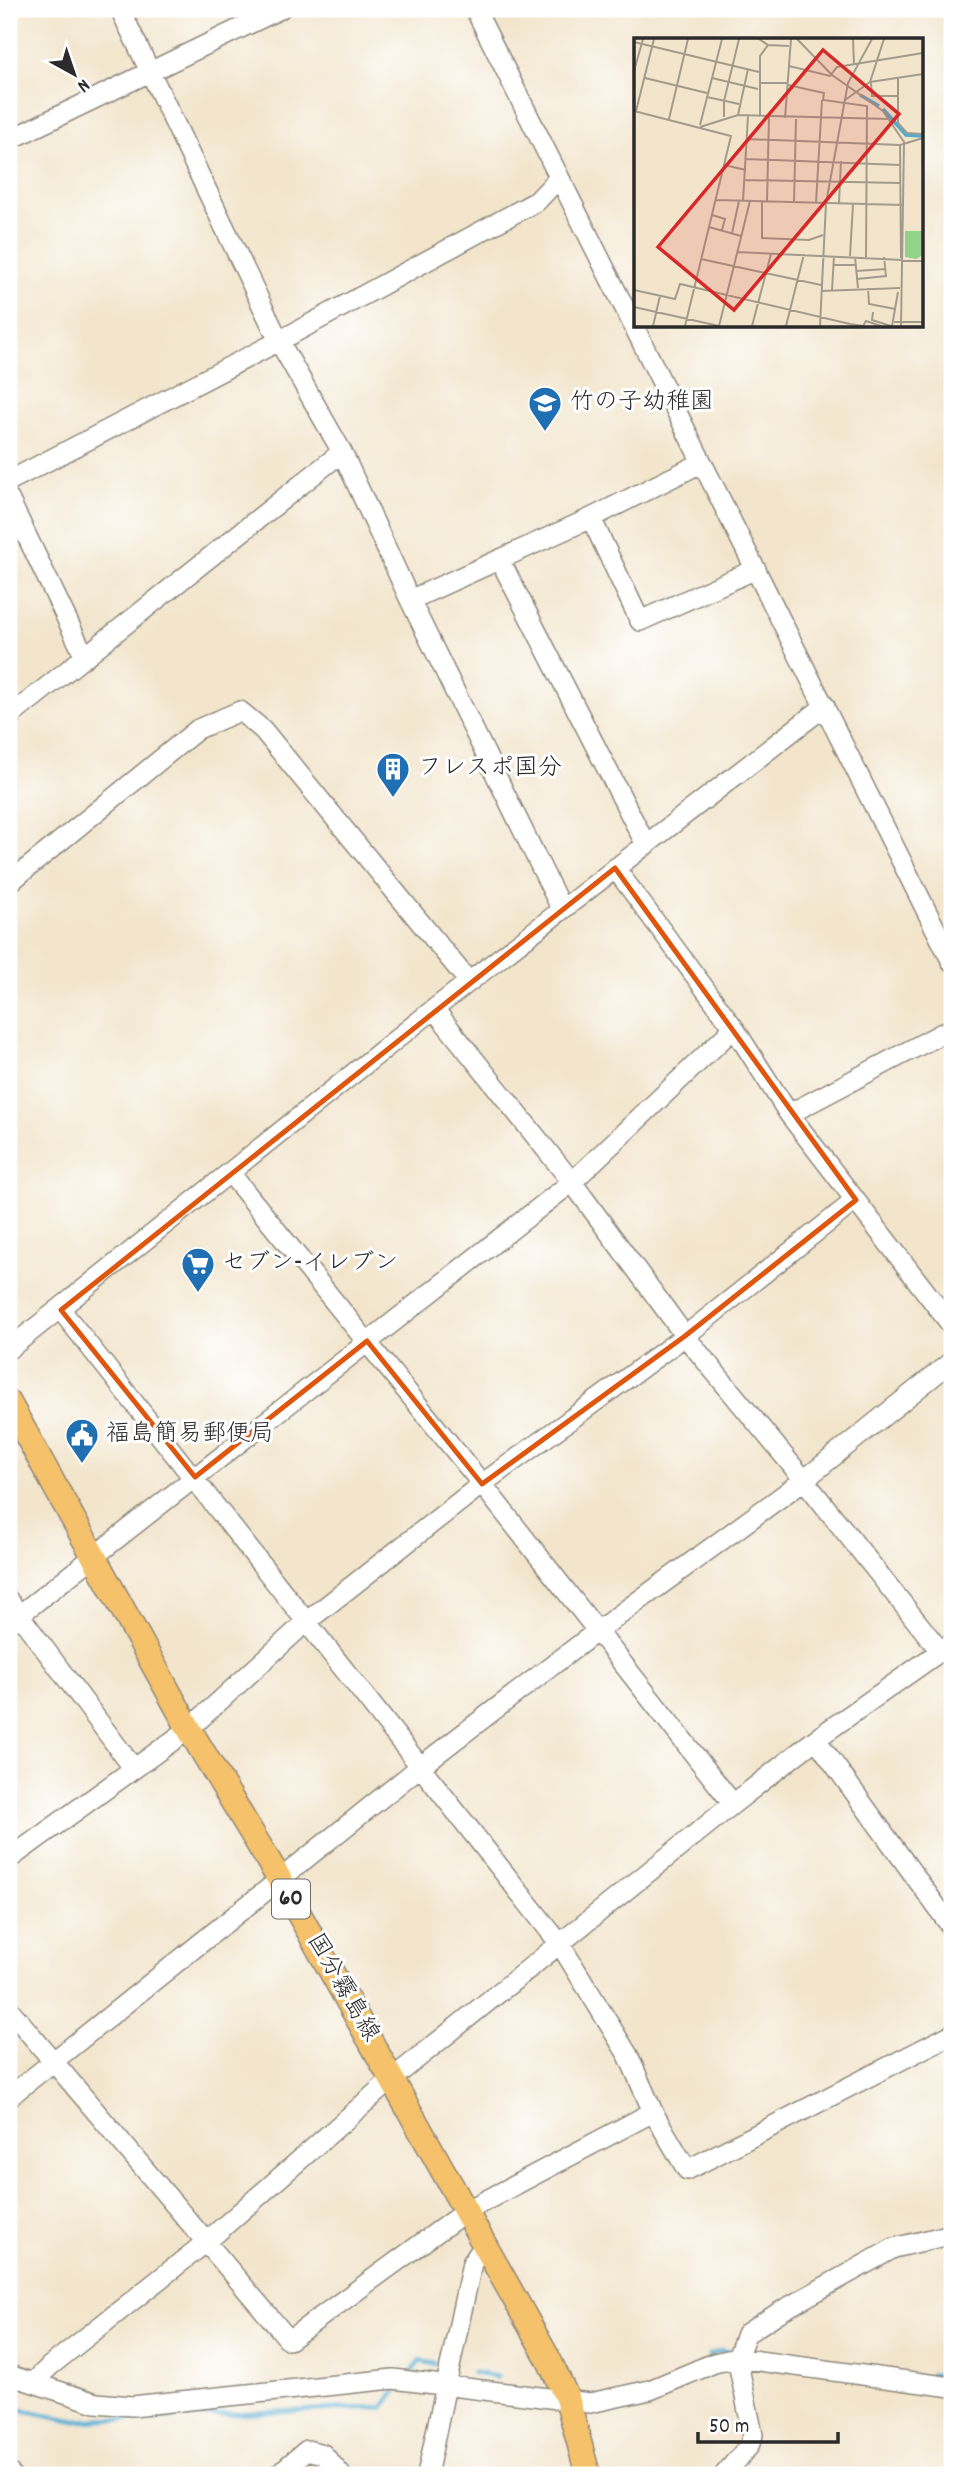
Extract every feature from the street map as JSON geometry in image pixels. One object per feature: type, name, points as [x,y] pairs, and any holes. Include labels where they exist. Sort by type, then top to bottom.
[{"type":"main road","name":"国分霧島線","points":[[9,1403],[189,1730],[280,1880],[485,2244],[567,2399],[588,2475]]},
{"type":"street","points":[[120,9],[279,341],[342,452],[410,600],[562,910]]},
{"type":"street","points":[[9,140],[281,9]]},
{"type":"street","points":[[475,9],[952,962]]},
{"type":"street","points":[[9,481],[279,341],[537,201],[559,178]]},
{"type":"street","points":[[9,717],[342,452]]},
{"type":"street","points":[[410,600],[591,519],[701,463]]},
{"type":"street","points":[[9,499],[85,657]]},
{"type":"street","points":[[591,519],[640,621],[756,569]]},
{"type":"street","points":[[500,560],[645,843]]},
{"type":"street","points":[[9,1349],[434,1009],[824,706]]},
{"type":"street","points":[[9,883],[198,729],[240,711],[263,730],[469,982]]},
{"type":"street","points":[[615,868],[734,1028],[789,1114],[952,1326]]},
{"type":"street","points":[[34,2382],[50,2366],[205,2243],[393,2078],[733,1804],[816,1739],[946,1648],[685,1336],[572,1182],[434,1009]]},
{"type":"street","points":[[134,1769],[12,1613],[94,1557],[572,1182],[734,1028]]},
{"type":"street","points":[[789,1114],[952,1028]]},
{"type":"street","points":[[230,1173],[482,1484],[733,1804]]},
{"type":"street","points":[[9,1858],[189,1730],[306,1622],[482,1484],[685,1336],[856,1200]]},
{"type":"street","points":[[61,1310],[560,1944],[622,2044],[653,2112],[687,2170],[952,2034]]},
{"type":"street","points":[[9,2097],[421,1766],[596,1632],[804,1480],[952,1361]]},
{"type":"street","points":[[816,1739],[952,1928]]},
{"type":"street","points":[[9,2009],[289,2340],[466,2211],[653,2112]]},
{"type":"street","points":[[724,2475],[749,2446],[753,2435],[737,2358],[746,2334],[781,2311],[894,2248],[952,2234]]},
{"type":"street","points":[[427,2475],[439,2386],[472,2263],[485,2244]]},
{"type":"street","points":[[9,2375],[96,2403],[132,2406],[393,2379],[590,2403],[621,2398],[714,2363],[737,2358],[952,2387]]},
{"type":"street","points":[[277,2475],[307,2450],[323,2454],[341,2475]]},
{"type":"highlighted area","points":[[615,868],[856,1200],[685,1336],[482,1484],[367,1341],[195,1477],[61,1310]]},
{"type":"waterway","points":[[709,2355],[721,2351],[730,2352]]},
{"type":"waterway","points":[[408,2376],[420,2361],[434,2364]]},
{"type":"waterway","points":[[473,2373],[497,2377]]},
{"type":"waterway","points":[[931,2375],[952,2377]]},
{"type":"waterway","points":[[9,2407],[76,2421],[383,2407],[400,2386]]},
{"type":"place","name":"竹の子幼稚園","points":[[545,433]]},
{"type":"place","name":"フレスポ国分","points":[[393,799]]},
{"type":"place","name":"セブン-イレブン","points":[[198,1294]]},
{"type":"place","name":"福島簡易郵便局","points":[[82,1465]]}]
